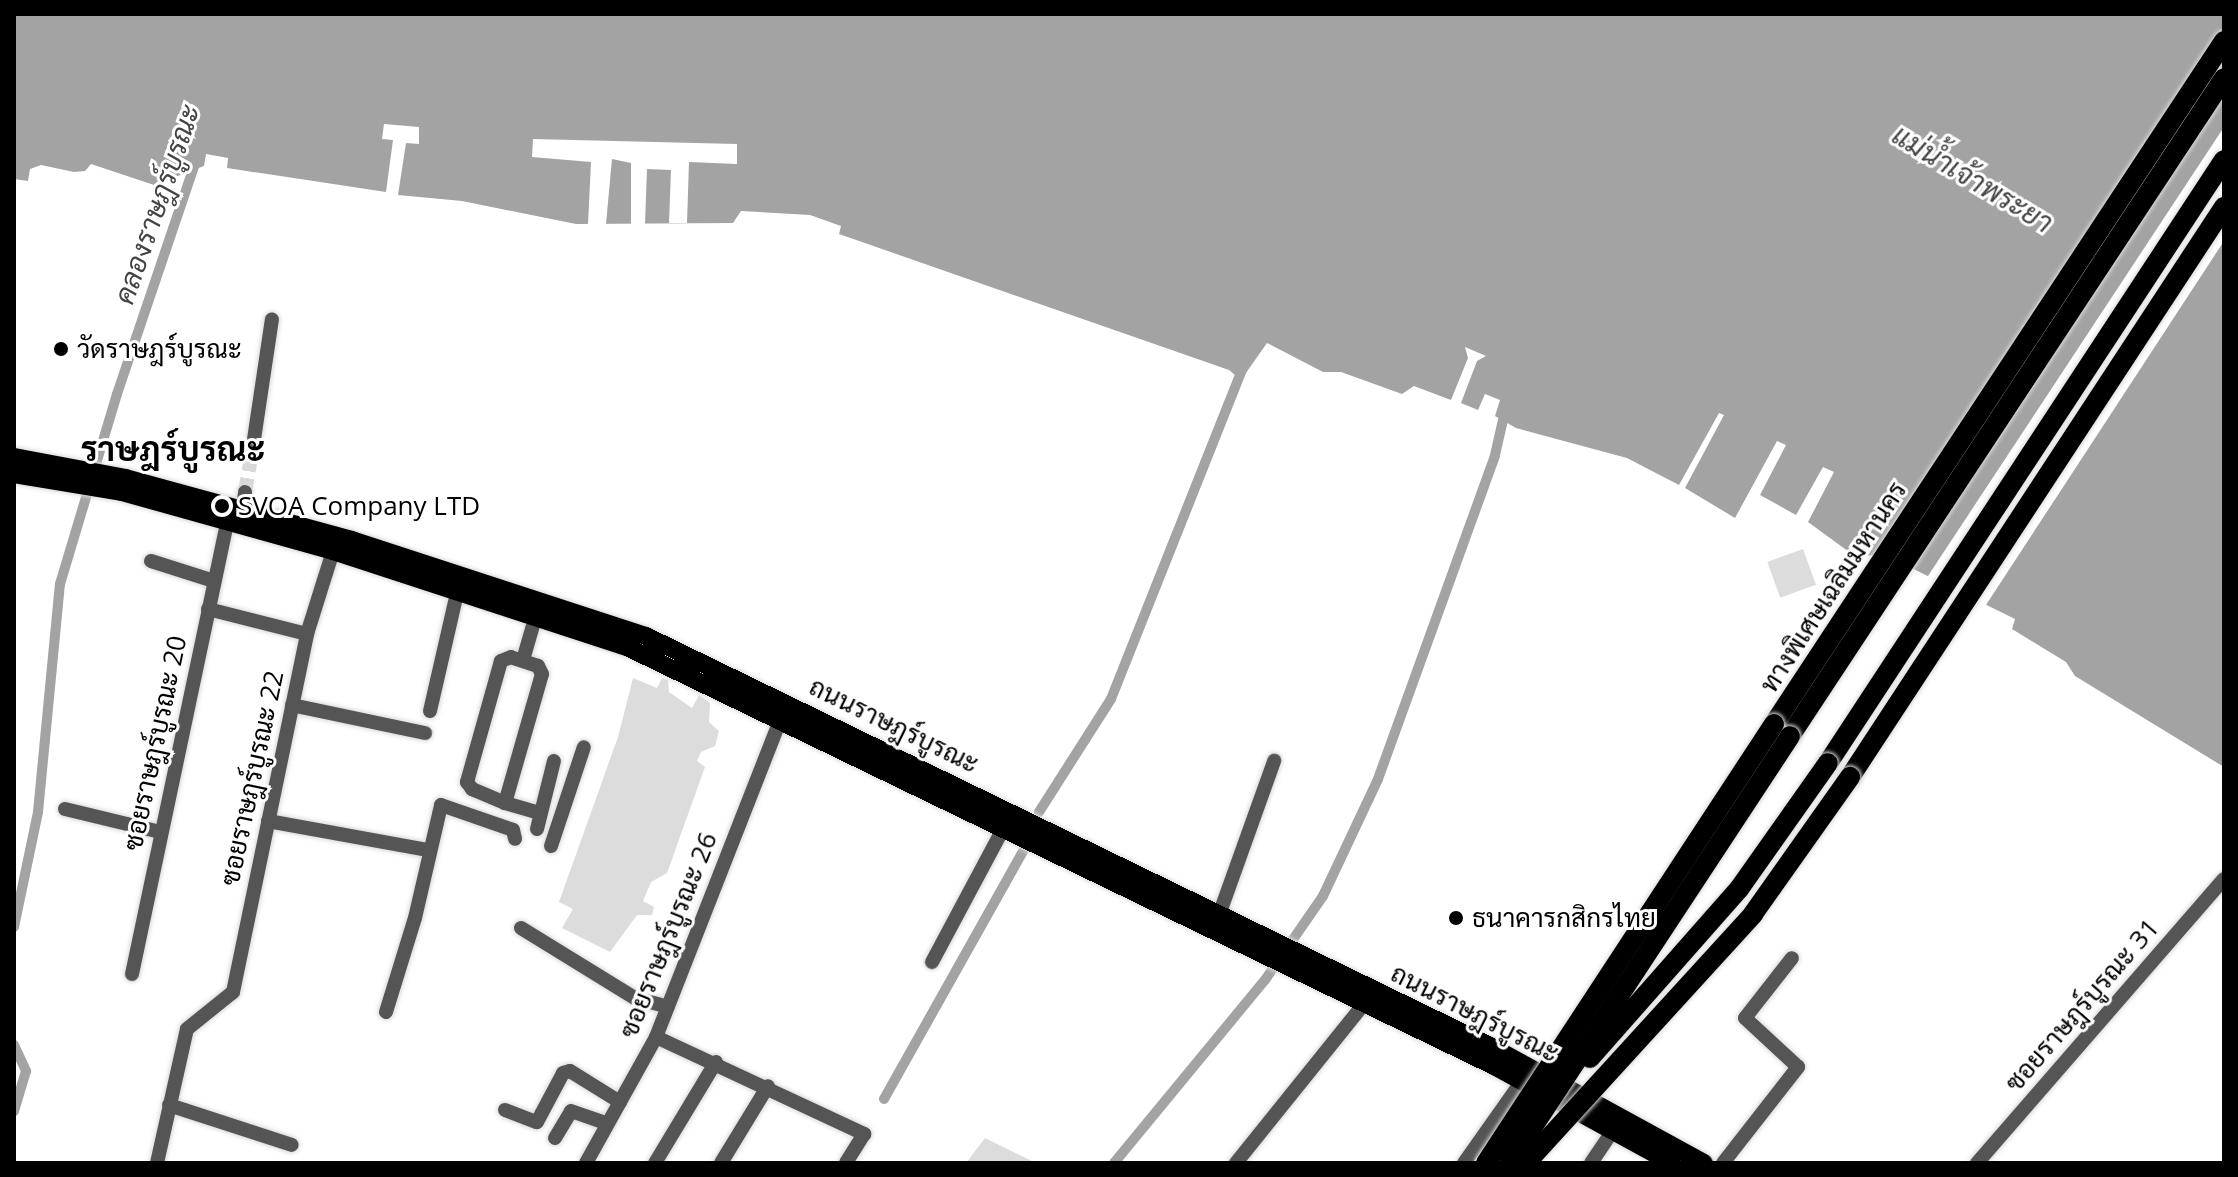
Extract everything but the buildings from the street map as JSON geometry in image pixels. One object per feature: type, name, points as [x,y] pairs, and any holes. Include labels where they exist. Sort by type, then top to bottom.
[{"type":"highway","name":"ทางพิเศษเฉลิมมหานคร","points":[[1491,1163],[2224,41]]},
{"type":"highway","name":"ทางพิเศษเฉลิมมหานคร","points":[[1509,1163],[2224,78]]},
{"type":"highway","points":[[1491,1163],[1526,1130],[1699,936],[1774,843],[2224,160]]},
{"type":"highway","points":[[1526,1163],[1717,956],[1782,877],[2224,207]]},
{"type":"main road","name":"ถนนราษฎร์บูรณะ","points":[[14,457],[46,469],[124,485],[244,501],[646,636],[1219,915],[1364,1004],[1522,1081],[1672,1163]]},
{"type":"main road","name":"ถนนราษฎร์บูรณะ","points":[[14,474],[46,469]]},
{"type":"main road","name":"ถนนราษฎร์บูรณะ","points":[[124,485],[227,522],[458,589],[641,653],[1004,827],[1490,1046],[1704,1163]]},
{"type":"street","points":[[253,446],[272,319]]},
{"type":"street","name":"ซอยราษฎร์บูรณะ 20","points":[[132,974],[227,522]]},
{"type":"street","name":"ซอยราษฎร์บูรณะ 22","points":[[157,1163],[187,1029],[233,992],[307,634],[333,551]]},
{"type":"street","points":[[151,561],[214,581]]},
{"type":"street","points":[[430,711],[458,589]]},
{"type":"street","points":[[208,609],[307,634]]},
{"type":"street","points":[[523,660],[536,615]]},
{"type":"street","points":[[505,803],[542,674],[538,666],[523,660],[501,661],[467,782],[472,789],[505,803],[540,813]]},
{"type":"street","points":[[292,705],[425,733]]},
{"type":"street","name":"ซอยราษฎร์บูรณะ 26","points":[[586,1163],[656,1037],[781,718]]},
{"type":"street","points":[[551,846],[584,747]]},
{"type":"street","points":[[537,829],[554,761]]},
{"type":"street","points":[[1219,915],[1274,761]]},
{"type":"street","points":[[386,1012],[415,918],[428,850],[443,804],[513,830],[515,839]]},
{"type":"street","points":[[65,809],[160,832]]},
{"type":"street","points":[[268,821],[428,850]]},
{"type":"street","points":[[932,962],[1004,827]]},
{"type":"street","name":"ซอยราษฎร์บูรณะ 31","points":[[1977,1163],[2224,879]]},
{"type":"street","points":[[521,928],[635,998],[668,1007]]},
{"type":"street","points":[[1723,1163],[1798,1067],[1745,1018],[1792,958]]},
{"type":"street","points":[[1236,1163],[1364,1004]]},
{"type":"street","points":[[656,1037],[768,1086],[864,1134],[846,1163]]},
{"type":"street","points":[[655,1163],[716,1062]]},
{"type":"street","points":[[505,1110],[537,1122],[563,1073],[570,1071],[620,1102]]},
{"type":"street","points":[[1464,1163],[1522,1081]]},
{"type":"street","points":[[721,1163],[768,1086]]},
{"type":"street","points":[[169,1105],[292,1145]]},
{"type":"street","points":[[1534,1163],[1571,1107]]},
{"type":"street","points":[[555,1138],[571,1111],[606,1123]]},
{"type":"street","points":[[1591,1163],[1613,1130]]},
{"type":"shaded area","points":[[1803,549],[1816,585],[1780,598],[1767,562]]},
{"type":"shaded area","points":[[633,678],[657,688],[662,678],[668,680],[669,692],[692,708],[699,695],[710,703],[709,722],[719,731],[715,746],[701,752],[697,761],[705,767],[667,873],[651,882],[643,901],[654,907],[652,915],[637,915],[610,952],[562,928],[573,909],[559,902],[618,737]]},
{"type":"shaded area","points":[[985,1138],[1036,1163],[966,1163]]},
{"type":"water","name":"แม่น้ำเจ้าพระยา","points":[[14,14],[2224,14],[2224,767],[2075,676],[2066,662],[2012,629],[2015,619],[1883,554],[1856,557],[1808,522],[1834,472],[1823,467],[1796,515],[1760,495],[1786,445],[1777,441],[1735,518],[1685,488],[1724,415],[1719,413],[1679,485],[1627,458],[1516,428],[1495,416],[1500,400],[1485,394],[1478,410],[1461,403],[1477,361],[1486,356],[1465,347],[1468,358],[1451,400],[1414,386],[1402,394],[1341,372],[1323,372],[1267,343],[1241,380],[1229,370],[839,234],[841,226],[810,215],[741,211],[733,223],[576,224],[462,201],[398,195],[406,143],[419,144],[419,127],[384,124],[382,139],[393,140],[386,192],[227,168],[228,158],[206,154],[204,166],[154,185],[91,164],[85,171],[74,172],[41,165],[30,169],[28,181],[14,179]]},
{"type":"pier","points":[[2224,127],[2224,241],[1984,608],[1926,579]]},
{"type":"pier","points":[[533,139],[737,144],[737,164],[689,162],[687,223],[669,223],[671,170],[647,169],[645,224],[631,224],[631,163],[612,159],[606,224],[588,224],[591,162],[532,157]]},
{"type":"waterway","name":"คลองราษฎร์บูรณะ","points":[[14,927],[38,812],[60,584],[117,394],[197,158]]},
{"type":"waterway","points":[[1039,812],[1111,699],[1243,368]]},
{"type":"waterway","points":[[1114,1163],[1265,980],[1323,896],[1378,779],[1495,455],[1506,407]]},
{"type":"waterway","points":[[884,1099],[1023,851]]},
{"type":"waterway","name":"คลองราษฎร์บูรณะ","points":[[14,1045],[26,1071],[14,1111]]},
{"type":"tunnel","points":[[245,492],[253,446]]},
{"type":"place","name":"วัดราษฎร์บูรณะ","points":[[61,349]]},
{"type":"place","name":"SVOA Company LTD","points":[[222,506]]},
{"type":"place","name":"ธนาคารกสิกรไทย","points":[[1456,918]]},
{"type":"district","name":"ราษฎร์บูรณะ","points":[[173,449]]}]
